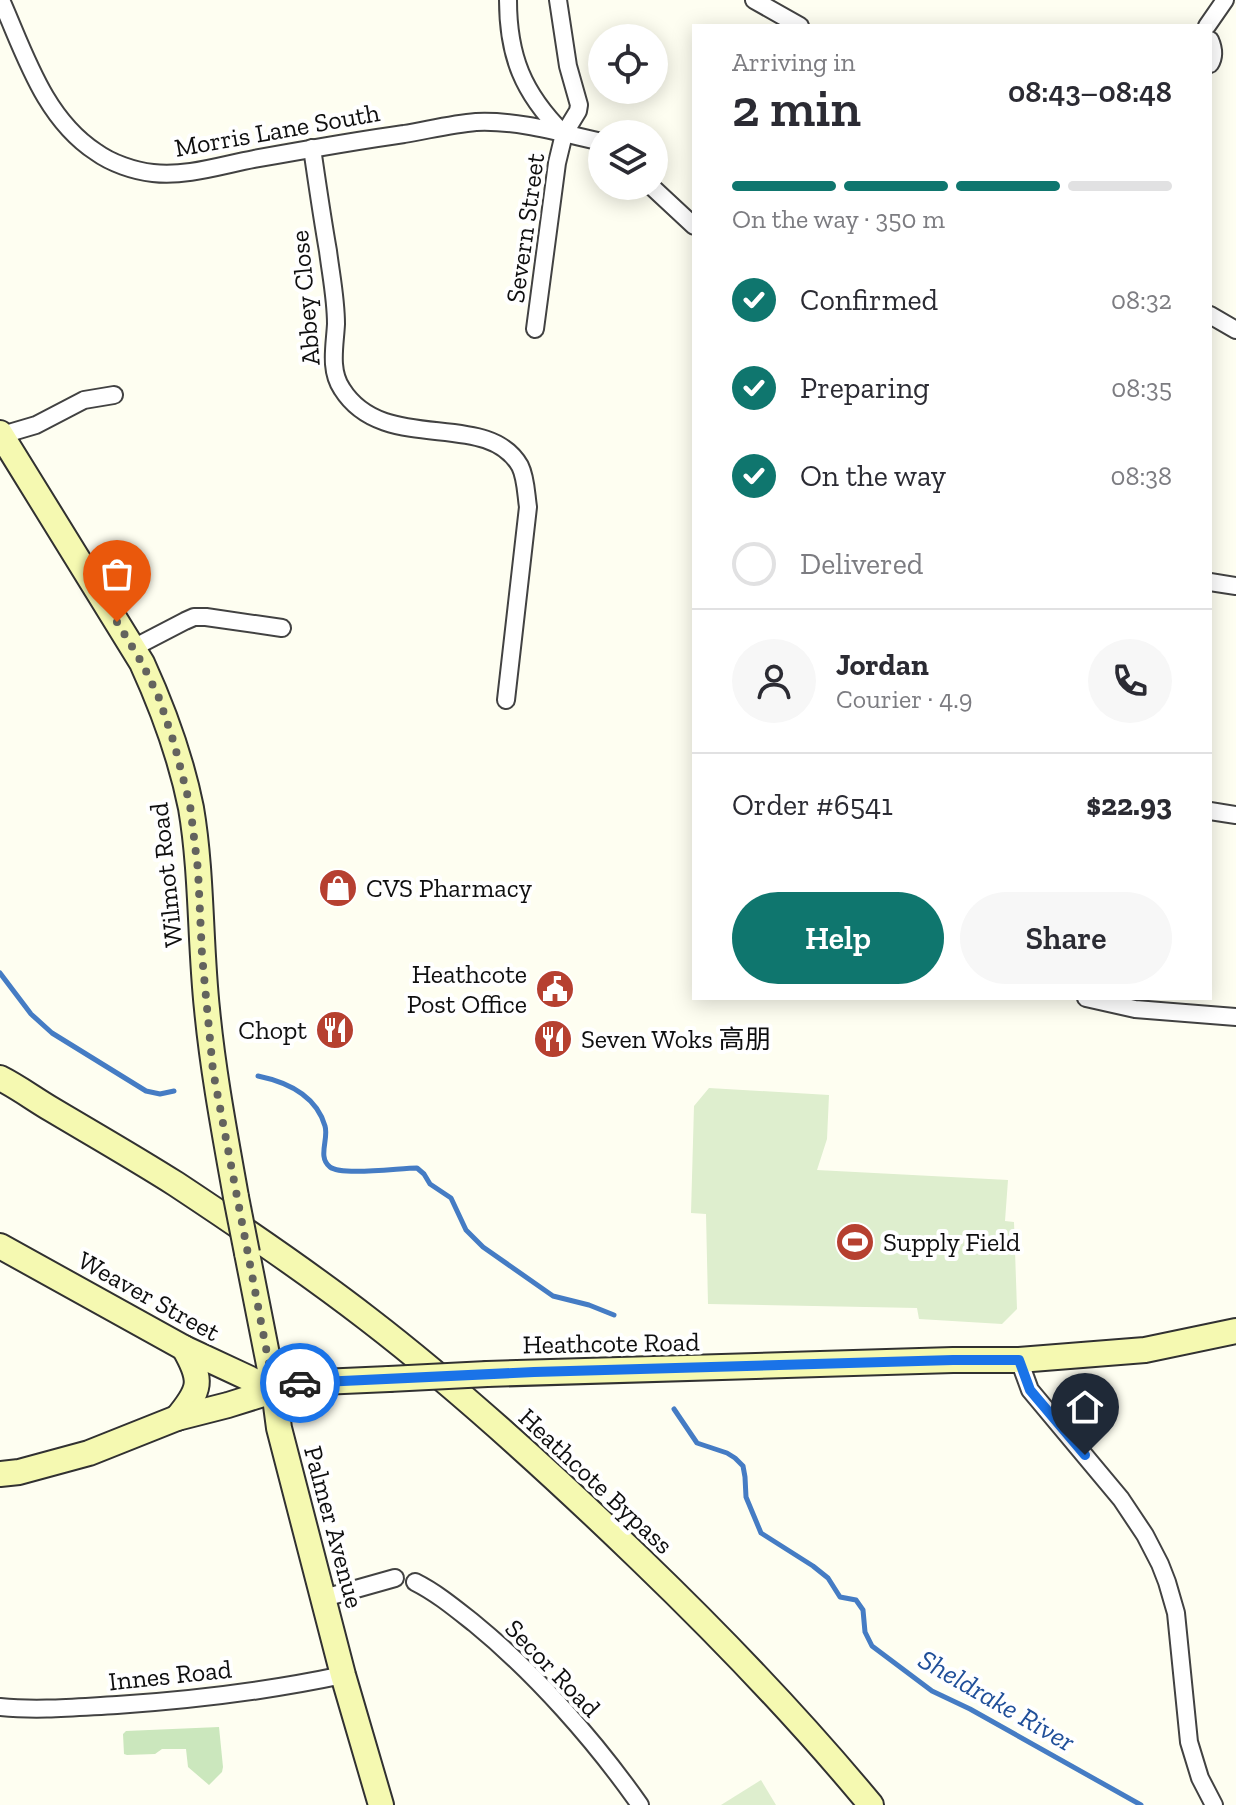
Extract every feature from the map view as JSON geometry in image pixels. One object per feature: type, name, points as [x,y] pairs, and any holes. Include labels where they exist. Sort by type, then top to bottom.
[{"type":"street","name":"Morris Lane South","points":[[1,0],[21,51],[46,98],[61,118],[98,154],[138,170],[155,174],[185,173],[312,148],[476,122],[515,124],[588,139]]},
{"type":"street","name":"Severn Street","points":[[508,0],[508,28],[515,59],[527,89],[543,113],[564,134]]},
{"type":"street","name":"Severn Street","points":[[535,329],[557,163],[564,134],[579,105],[568,66],[558,0]]},
{"type":"street","points":[[754,0],[796,24]]},
{"type":"street","points":[[1208,24],[1225,0]]},
{"type":"street","name":"Abbey Close","points":[[312,148],[336,308],[334,370],[340,386],[348,398],[363,410],[387,423],[491,440],[521,468],[528,507],[506,700]]},
{"type":"street","points":[[666,200],[692,224]]},
{"type":"street","points":[[1212,316],[1236,330]]},
{"type":"street","points":[[1,434],[36,425],[84,400],[114,395]]},
{"type":"street","name":"Wilmot Road","points":[[1,434],[133,648],[159,698],[174,743],[190,805],[198,870],[213,1071]]},
{"type":"street","points":[[1212,582],[1236,586]]},
{"type":"street","points":[[133,648],[194,617],[282,628]]},
{"type":"street","points":[[1212,811],[1236,815]]},
{"type":"street","points":[[1095,1000],[1135,1009],[1236,1017]]},
{"type":"street","name":"Palmer Avenue","points":[[213,1071],[279,1428],[343,1675],[381,1805]]},
{"type":"street","name":"Heathcote Bypass","points":[[0,1078],[156,1171],[268,1246],[369,1320],[429,1369],[525,1451],[701,1619],[790,1709],[871,1805]]},
{"type":"street","name":"Heathcote Bypass","points":[[0,1094],[47,1107]]},
{"type":"street","name":"Weaver Street","points":[[0,1246],[184,1348],[274,1390]]},
{"type":"street","name":"Heathcote Road","points":[[0,1474],[19,1472],[89,1453],[177,1418],[298,1383],[487,1374],[1019,1360],[1145,1350],[1236,1331]]},
{"type":"street","points":[[177,1418],[193,1398],[198,1378],[184,1348]]},
{"type":"street","points":[[1019,1360],[1030,1390],[1121,1499],[1160,1564],[1176,1613],[1189,1742],[1200,1778],[1214,1805]]},
{"type":"street","points":[[324,1598],[395,1578]]},
{"type":"street","name":"Secor Road","points":[[415,1582],[448,1602],[493,1639],[544,1689],[640,1805]]},
{"type":"street","name":"Innes Road","points":[[0,1707],[72,1708],[184,1700],[343,1675]]},
{"type":"green space","name":"Supply Field","points":[[709,1088],[829,1095],[827,1139],[817,1170],[1008,1180],[1005,1221],[1014,1222],[1017,1309],[1002,1324],[919,1319],[917,1308],[708,1304],[706,1214],[691,1213],[694,1106]]},
{"type":"green space","points":[[219,1727],[223,1767],[209,1785],[188,1767],[186,1749],[162,1749],[155,1754],[124,1754],[123,1734],[126,1731]]},
{"type":"green space","points":[[761,1780],[776,1805],[721,1805]]},
{"type":"waterway","name":"Sheldrake River","points":[[0,973],[31,1014],[52,1033],[146,1091],[160,1094],[174,1091]]},
{"type":"waterway","name":"Sheldrake River","points":[[258,1076],[290,1086],[315,1106],[325,1126],[324,1158],[330,1167],[358,1171],[417,1168],[430,1184],[451,1198],[466,1230],[483,1247],[553,1296],[614,1315]]},
{"type":"waterway","name":"Sheldrake River","points":[[674,1409],[697,1443],[727,1453],[743,1466],[746,1497],[761,1533],[828,1578],[840,1597],[856,1600],[863,1610],[865,1632],[872,1646],[932,1691],[1141,1805]]},
{"type":"way so far","points":[[117,622],[159,698],[190,805],[213,1071],[236,1197],[274,1390],[300,1383]]},
{"type":"place","name":"CVS Pharmacy","points":[[338,888]]},
{"type":"place","name":"Heathcote Post Office","points":[[555,989]]},
{"type":"place","name":"Chopt","points":[[335,1030]]},
{"type":"place","name":"Seven Woks 高朋","points":[[553,1039]]},
{"type":"place","name":"Supply Field","points":[[855,1242]]},
{"type":"route","points":[[300,1383],[534,1372],[1019,1360],[1030,1390],[1085,1455]]}]
